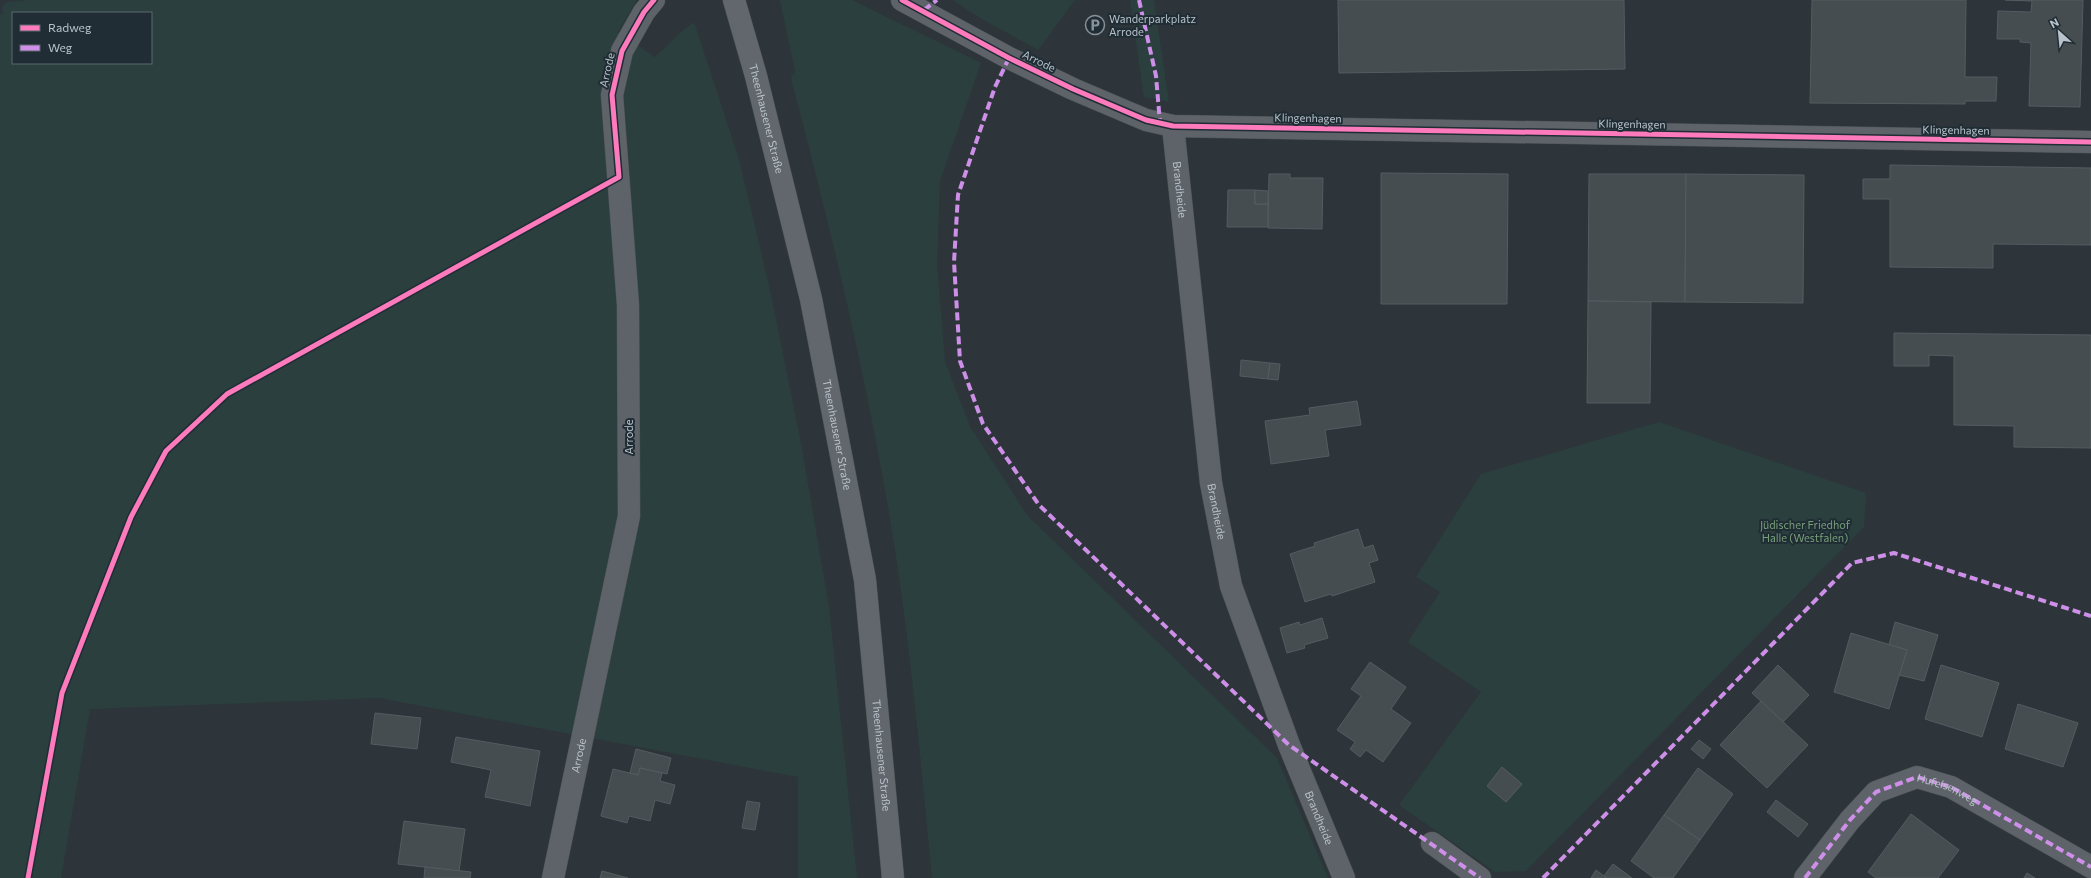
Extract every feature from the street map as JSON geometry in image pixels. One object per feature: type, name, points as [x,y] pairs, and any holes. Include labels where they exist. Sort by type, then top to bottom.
[{"type":"main road","name":"Theenhausener Straße","points":[[734,0],[756,76],[811,299],[865,580],[893,878]]},
{"type":"street","name":"Arrode","points":[[553,878],[629,516],[628,305],[612,94],[622,50],[644,12],[654,0]]},
{"type":"street","name":"Arrode","points":[[902,0],[1009,58],[1073,89],[1146,120],[1173,126]]},
{"type":"street","name":"Klingenhagen","points":[[1173,126],[2091,142]]},
{"type":"street","name":"Brandheide","points":[[1173,126],[1211,483],[1231,586],[1289,745],[1344,878]]},
{"type":"street","name":"Hufeisenweg","points":[[1805,878],[1850,820],[1876,792],[1917,777],[1951,787],[2091,868]]},
{"type":"street","points":[[1432,843],[1480,878]]},
{"type":"green space","points":[[27,0],[637,0],[618,32],[655,57],[681,32],[694,22],[739,159],[770,290],[801,443],[829,607],[857,878],[798,878],[798,777],[379,698],[90,709],[61,878],[0,878],[0,14],[3,14],[2,7],[7,2]]},
{"type":"green space","points":[[780,0],[852,0],[981,63],[940,181],[937,264],[945,362],[971,428],[1027,515],[1277,758],[1328,878],[932,878],[905,622],[883,479],[848,306],[791,78],[795,71]]},
{"type":"green space","points":[[953,0],[1075,0],[1038,50],[975,15]]},
{"type":"green space","points":[[1130,0],[1154,0],[1169,102],[1144,97]]},
{"type":"green space","name":"Jüdischer Friedhof Halle (Westfalen)","points":[[1659,422],[1866,493],[1864,527],[1526,871],[1495,872],[1399,805],[1481,692],[1408,642],[1440,592],[1416,577],[1481,474]]},
{"type":"building","points":[[1338,0],[1624,0],[1625,69],[1339,73]]},
{"type":"building","points":[[1812,0],[1966,0],[1965,77],[1997,77],[1996,101],[1965,101],[1965,104],[1810,103]]},
{"type":"building","points":[[2005,0],[2083,0],[2080,107],[2029,106],[2031,43],[2020,42],[2020,39],[1997,39],[1998,11],[2031,12],[2032,1]]},
{"type":"building","points":[[1890,165],[2091,168],[2091,245],[1993,244],[1993,268],[1890,267],[1890,199],[1863,199],[1863,179],[1890,179]]},
{"type":"building","points":[[1381,173],[1508,174],[1507,304],[1381,304]]},
{"type":"building","points":[[1269,174],[1290,174],[1290,178],[1323,178],[1322,229],[1268,228]]},
{"type":"building","points":[[1589,174],[1686,174],[1685,302],[1588,301]]},
{"type":"building","points":[[1686,174],[1804,175],[1803,303],[1685,302]]},
{"type":"building","points":[[1228,190],[1255,190],[1255,204],[1268,204],[1268,227],[1227,227]]},
{"type":"building","points":[[1255,190],[1268,191],[1268,204],[1255,204]]},
{"type":"building","points":[[1588,301],[1651,302],[1650,403],[1587,403]]},
{"type":"building","points":[[1894,333],[2091,335],[2091,448],[2014,447],[2014,426],[1954,425],[1954,356],[1929,355],[1929,366],[1894,366]]},
{"type":"building","points":[[1241,360],[1270,363],[1268,379],[1240,376]]},
{"type":"building","points":[[1270,363],[1280,364],[1278,380],[1268,379]]},
{"type":"building","points":[[1357,401],[1361,425],[1325,430],[1329,456],[1271,464],[1265,421],[1310,415],[1309,408]]},
{"type":"building","points":[[1358,529],[1364,548],[1373,545],[1378,560],[1369,563],[1375,582],[1332,596],[1331,594],[1305,602],[1290,554],[1315,546],[1314,543]]},
{"type":"building","points":[[1322,618],[1328,638],[1304,645],[1305,648],[1287,653],[1280,628],[1299,622],[1300,625]]},
{"type":"building","points":[[1895,622],[1938,635],[1924,681],[1899,675],[1907,650],[1889,645]]},
{"type":"building","points":[[1851,633],[1907,650],[1889,709],[1834,692]]},
{"type":"building","points":[[1370,662],[1406,687],[1391,709],[1411,723],[1383,762],[1366,750],[1360,757],[1350,749],[1355,742],[1337,730],[1361,696],[1351,689]]},
{"type":"building","points":[[1778,665],[1809,695],[1783,722],[1752,693]]},
{"type":"building","points":[[1941,665],[1999,683],[1982,737],[1925,719]]},
{"type":"building","points":[[1761,701],[1808,745],[1767,788],[1720,745]]},
{"type":"building","points":[[2018,704],[2078,723],[2063,767],[2005,749]]},
{"type":"building","points":[[375,713],[421,718],[417,749],[371,744]]},
{"type":"building","points":[[456,737],[540,751],[530,806],[485,797],[491,770],[451,762]]},
{"type":"building","points":[[1699,740],[1711,749],[1703,759],[1691,749]]},
{"type":"building","points":[[636,749],[671,758],[667,774],[640,768],[638,775],[630,773]]},
{"type":"building","points":[[1502,767],[1522,784],[1506,802],[1487,786]]},
{"type":"building","points":[[640,768],[662,773],[660,781],[675,785],[670,804],[655,800],[650,821],[629,816],[627,823],[601,816],[613,769],[638,775]]},
{"type":"building","points":[[1698,768],[1733,794],[1700,840],[1664,815]]},
{"type":"building","points":[[1776,800],[1808,824],[1798,837],[1767,812]]},
{"type":"building","points":[[747,801],[760,803],[755,830],[742,828]]},
{"type":"building","points":[[1911,814],[1959,850],[1938,878],[1876,878],[1868,872]]},
{"type":"building","points":[[1664,815],[1700,840],[1673,878],[1654,878],[1631,861]]},
{"type":"building","points":[[404,821],[465,829],[459,871],[398,864]]},
{"type":"building","points":[[1613,864],[1632,878],[1607,878],[1604,876]]},
{"type":"building","points":[[425,867],[471,872],[470,878],[424,878]]},
{"type":"building","points":[[1596,870],[1604,876],[1607,878],[1591,878]]},
{"type":"building","points":[[602,871],[628,878],[600,878]]},
{"type":"building","points":[[2027,873],[2035,878],[2024,878]]},
{"type":"marked path","points":[[924,10],[937,0]]},
{"type":"marked path","points":[[1139,0],[1156,76],[1160,123]]},
{"type":"marked path","points":[[1009,58],[995,87],[958,195],[954,262],[960,361],[983,424],[1039,505],[1289,745],[1480,878]]},
{"type":"marked path","points":[[1543,878],[1852,563],[1894,553],[2091,616]]},
{"type":"marked path","points":[[1805,878],[1850,820],[1876,792],[1917,777],[1951,787],[2091,867]]},
{"type":"cycle path","points":[[28,878],[62,693],[131,517],[166,451],[227,394],[619,177],[612,95],[622,51],[644,12],[654,0]]},
{"type":"cycle path","points":[[902,0],[1009,58],[1073,89],[1146,120],[1173,126],[2091,142]]},
{"type":"place","name":"Wanderparkplatz Arrode","points":[[1095,25]]}]
